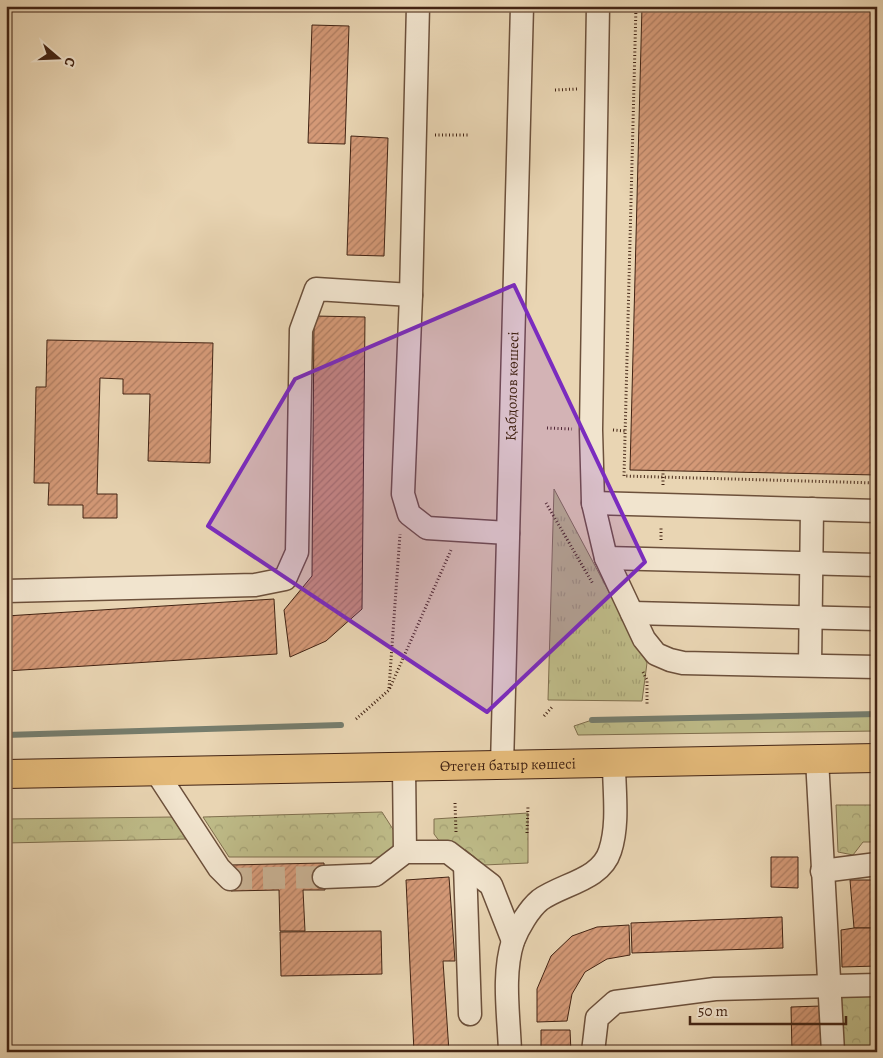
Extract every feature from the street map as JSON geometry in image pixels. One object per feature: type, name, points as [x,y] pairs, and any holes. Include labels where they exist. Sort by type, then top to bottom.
[{"type":"main road","name":"Өтеген батыр көшесі","points":[[6,774],[877,758]]},
{"type":"street","points":[[418,6],[411,295],[403,494],[409,514],[427,528],[508,533]]},
{"type":"street","name":"Қабдолов көшесі","points":[[502,766],[522,6]]},
{"type":"street","points":[[598,6],[591,430],[593,503],[606,558],[644,639],[656,654],[670,660],[683,663],[877,667]]},
{"type":"street","points":[[6,591],[255,585],[285,579],[297,552],[301,330],[316,289],[411,295]]},
{"type":"street","points":[[593,503],[877,511]]},
{"type":"street","points":[[810,665],[812,509]]},
{"type":"street","points":[[606,558],[877,565]]},
{"type":"street","points":[[632,613],[877,619]]},
{"type":"street","points":[[817,760],[832,1052]]},
{"type":"street","points":[[510,1052],[508,974],[513,941],[528,913],[541,900],[595,872],[610,852],[614,831],[614,763]]},
{"type":"street","points":[[404,768],[405,852]]},
{"type":"street","points":[[157,772],[219,868],[230,879]]},
{"type":"street","points":[[324,877],[375,875],[405,852],[448,852],[491,885],[513,941]]},
{"type":"street","points":[[822,871],[877,864]]},
{"type":"street","points":[[465,865],[470,1014]]},
{"type":"street","points":[[593,1052],[597,1018],[615,1002],[715,989],[877,985]]},
{"type":"path","points":[[636,6],[624,476],[877,483]]},
{"type":"path","points":[[414,135],[470,135]]},
{"type":"path","points":[[547,428],[576,429]]},
{"type":"path","points":[[356,719],[389,690],[460,530]]},
{"type":"path","points":[[389,690],[400,533]]},
{"type":"path","points":[[544,716],[553,706]]},
{"type":"path","points":[[455,803],[456,834]]},
{"type":"path","points":[[527,833],[528,806]]},
{"type":"highlighted area","points":[[514,285],[645,562],[487,712],[208,526],[295,379]]},
{"type":"green space","points":[[554,489],[647,663],[642,701],[548,700]]},
{"type":"green space","points":[[877,715],[877,731],[578,735],[574,726],[592,720]]},
{"type":"green space","points":[[836,805],[877,805],[877,842],[863,842],[853,855],[838,852]]},
{"type":"green space","points":[[382,812],[396,834],[395,846],[382,857],[229,857],[203,817]]},
{"type":"green space","points":[[528,813],[528,863],[484,865],[466,850],[440,842],[434,834],[434,819]]},
{"type":"green space","points":[[172,817],[186,839],[6,843],[6,819]]},
{"type":"green space","points":[[839,989],[877,989],[877,1052],[841,1052]]},
{"type":"building","points":[[348,6],[385,6],[385,9],[348,8]]},
{"type":"building","points":[[642,6],[877,6],[877,475],[630,470]]},
{"type":"building","points":[[312,25],[349,26],[345,144],[308,143]]},
{"type":"building","points":[[351,136],[388,138],[384,256],[347,255]]},
{"type":"building","points":[[314,316],[365,317],[362,609],[326,641],[290,657],[284,610],[312,576]]},
{"type":"building","points":[[47,340],[213,343],[210,463],[148,461],[150,394],[123,394],[123,379],[100,378],[97,494],[117,494],[117,518],[83,518],[83,505],[48,505],[49,483],[34,483],[36,387],[46,387]]},
{"type":"building","points":[[274,599],[277,654],[6,671],[6,616]]},
{"type":"building","points":[[771,857],[798,857],[798,888],[771,887]]},
{"type":"building","points":[[324,863],[325,890],[303,890],[305,931],[280,931],[279,890],[231,891],[230,865]]},
{"type":"building","points":[[449,877],[455,961],[443,961],[449,1052],[414,1052],[406,880]]},
{"type":"building","points":[[850,880],[877,880],[877,928],[854,928]]},
{"type":"building","points":[[782,917],[783,948],[632,953],[631,923]]},
{"type":"building","points":[[629,925],[630,955],[607,959],[585,972],[572,994],[567,1021],[537,1022],[537,989],[551,956],[572,936],[597,927]]},
{"type":"building","points":[[877,928],[877,966],[842,967],[841,930]]},
{"type":"building","points":[[381,931],[382,974],[281,976],[280,932]]},
{"type":"building","points":[[821,1006],[822,1052],[792,1052],[791,1007]]},
{"type":"building","points":[[541,1030],[570,1030],[571,1052],[541,1052]]},
{"type":"waterway","points":[[592,720],[877,714]]},
{"type":"waterway","points":[[6,735],[341,725]]},
{"type":"tunnel","points":[[230,879],[324,877]]}]
